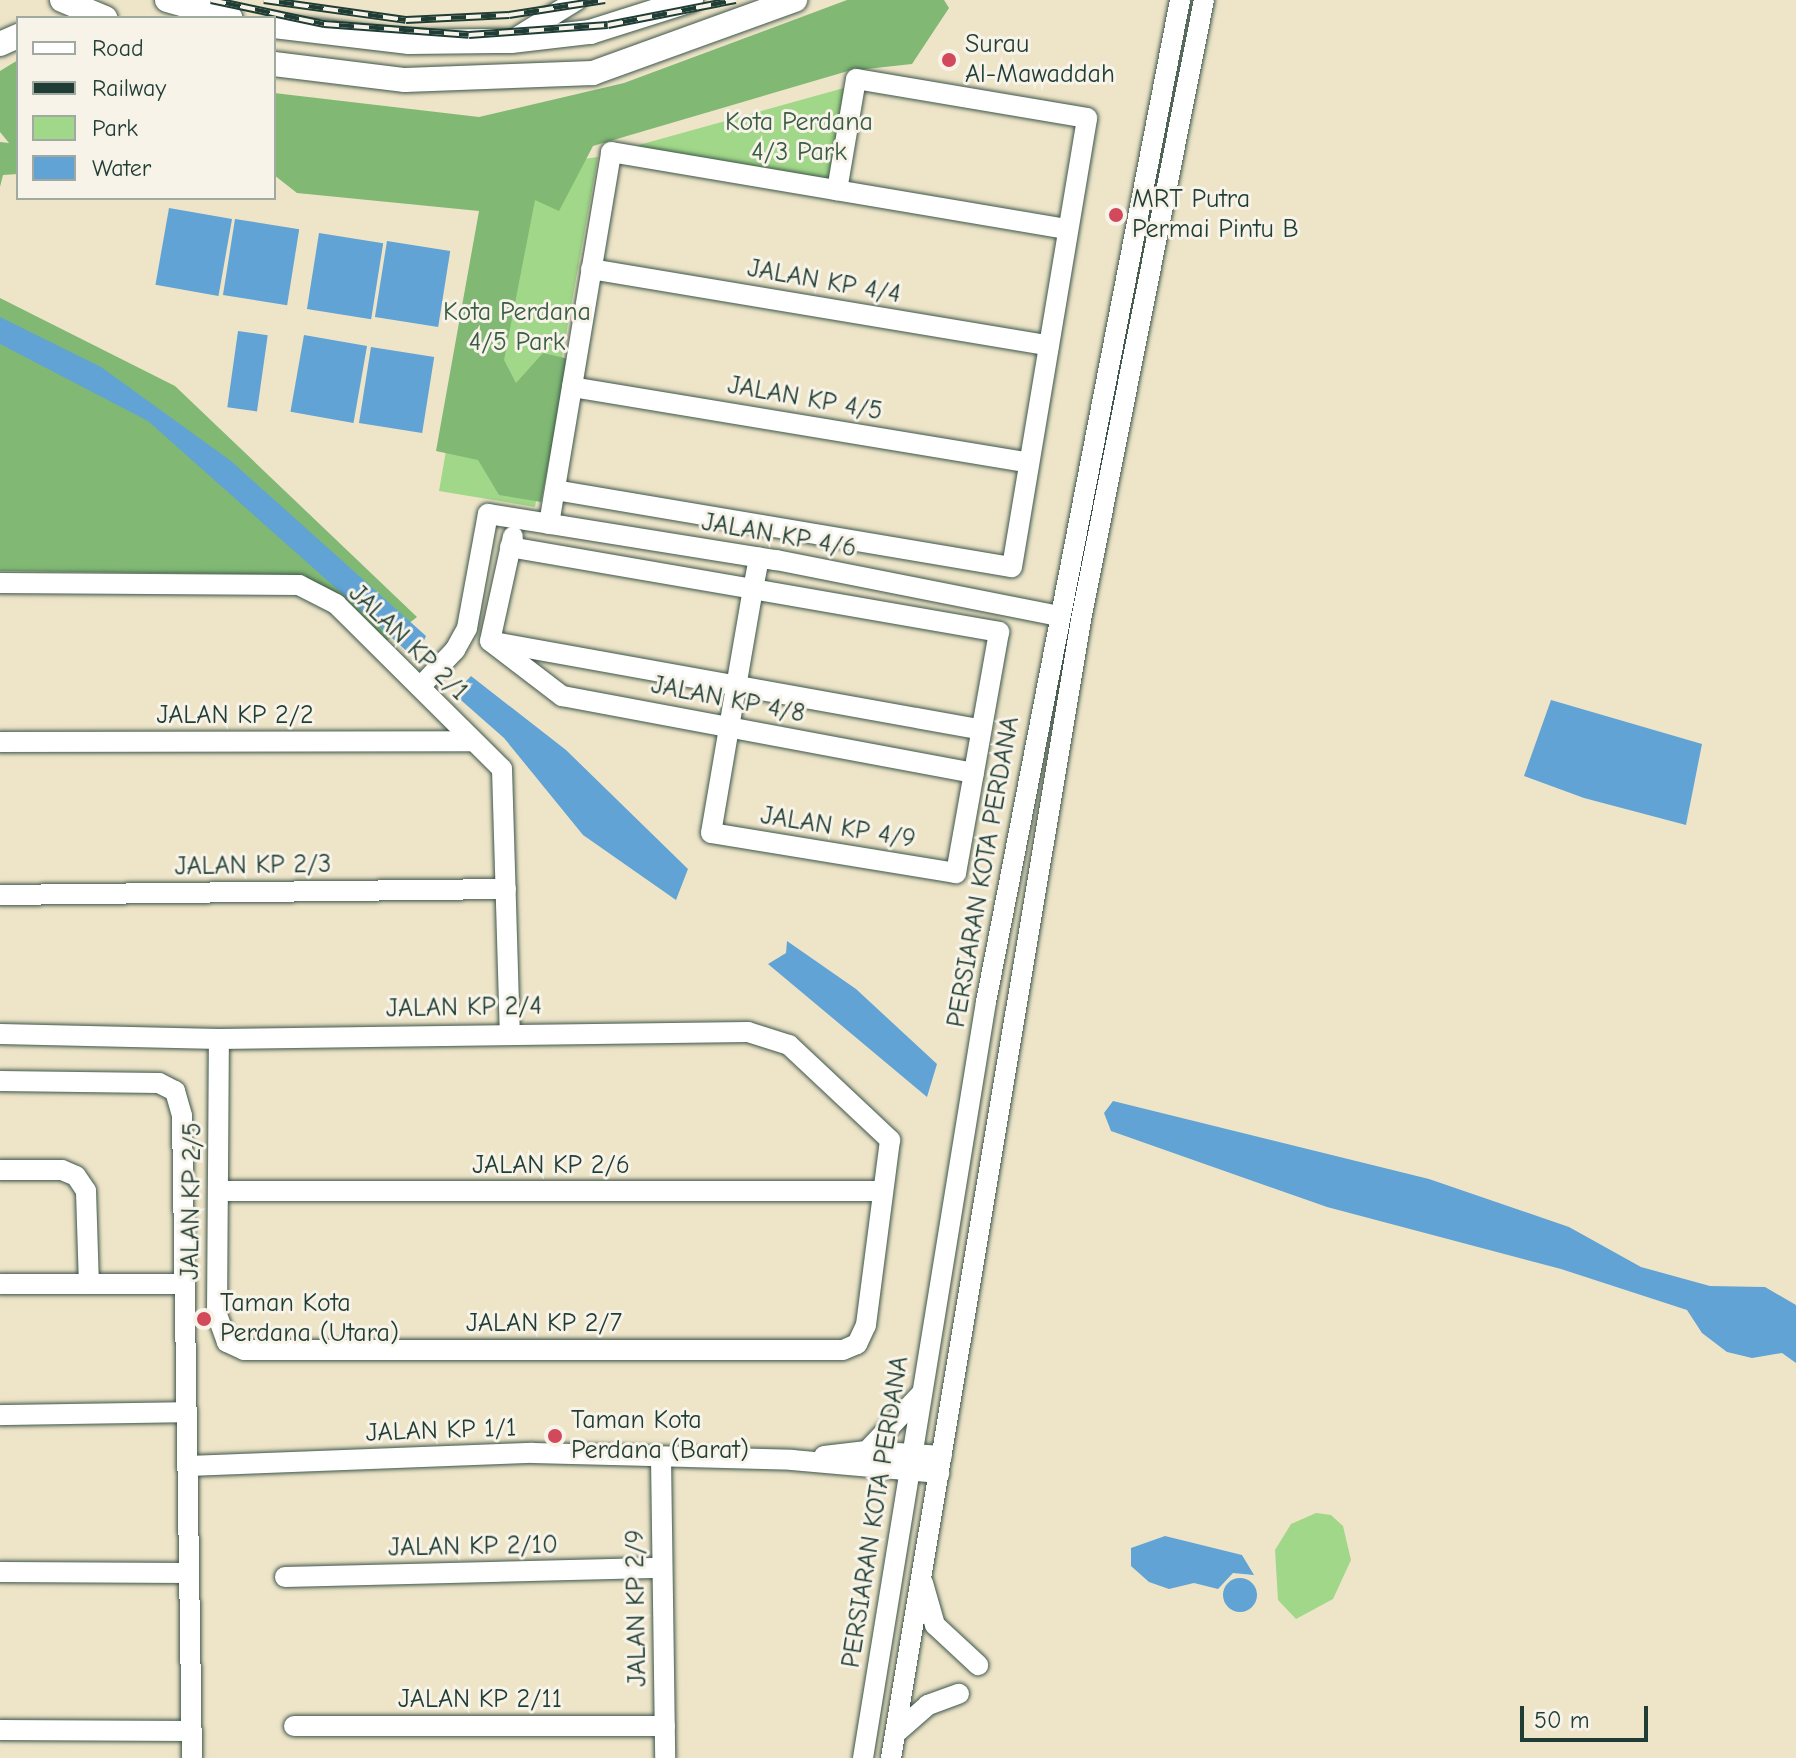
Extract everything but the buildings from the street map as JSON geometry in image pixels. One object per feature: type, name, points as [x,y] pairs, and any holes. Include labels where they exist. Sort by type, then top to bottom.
[{"type":"main road","points":[[62,0],[100,16]]},
{"type":"main road","points":[[167,0],[223,16]]},
{"type":"main road","points":[[276,26],[409,42],[511,41],[590,32],[691,0]]},
{"type":"main road","points":[[276,64],[405,80],[593,73],[795,0]]},
{"type":"street","name":"PERSIARAN KOTA PERDANA","points":[[863,1758],[949,1210],[1059,616],[1180,0]]},
{"type":"street","name":"PERSIARAN KOTA PERDANA","points":[[891,1758],[1081,620],[1204,0]]},
{"type":"street","points":[[511,41],[578,1]]},
{"type":"street","points":[[837,190],[856,79],[1087,118],[1029,463]]},
{"type":"street","points":[[549,524],[611,152],[1068,229]]},
{"type":"street","name":"JALAN KP 4/4","points":[[591,269],[1049,346]]},
{"type":"street","name":"JALAN KP 4/5","points":[[572,387],[1029,463]]},
{"type":"street","name":"JALAN KP 4/6","points":[[555,490],[1012,567],[1029,463]]},
{"type":"street","name":"JALAN KP 4/6","points":[[420,687],[455,650],[467,628],[488,514],[767,559],[1059,616]]},
{"type":"street","points":[[490,641],[517,518]]},
{"type":"street","points":[[729,727],[753,589],[781,528]]},
{"type":"street","points":[[510,547],[999,632],[974,773]]},
{"type":"street","name":"JALAN KP 2/1","points":[[0,583],[299,585],[336,604],[470,741],[502,769],[510,1032]]},
{"type":"street","name":"JALAN KP 4/8","points":[[490,641],[981,730]]},
{"type":"street","name":"JALAN KP 4/8","points":[[490,641],[562,696],[974,773]]},
{"type":"street","name":"JALAN KP 4/9","points":[[729,727],[711,833],[956,873],[974,773]]},
{"type":"street","name":"JALAN KP 2/2","points":[[0,742],[470,741]]},
{"type":"street","name":"JALAN KP 2/3","points":[[0,895],[506,889]]},
{"type":"street","name":"JALAN KP 2/4","points":[[0,1034],[219,1039],[510,1032],[748,1032],[789,1045],[890,1140],[883,1191]]},
{"type":"street","name":"JALAN KP 2/5","points":[[219,1039],[217,1314],[227,1342],[244,1350]]},
{"type":"street","points":[[0,1081],[159,1083],[175,1091],[182,1116],[192,1758]]},
{"type":"street","points":[[0,1170],[62,1170],[76,1176],[86,1191],[89,1284]]},
{"type":"street","name":"JALAN KP 2/6","points":[[220,1191],[883,1191]]},
{"type":"street","name":"JALAN KP 2/7","points":[[244,1350],[843,1350],[857,1344],[866,1325],[883,1191]]},
{"type":"street","points":[[0,1284],[185,1284]]},
{"type":"street","points":[[867,1451],[921,1394]]},
{"type":"street","points":[[0,1415],[187,1412]]},
{"type":"street","name":"JALAN KP 1/1","points":[[792,1460],[867,1451],[910,1463]]},
{"type":"street","name":"JALAN KP 1/1","points":[[188,1466],[533,1453],[940,1465]]},
{"type":"street","name":"JALAN KP 2/9","points":[[661,1457],[665,1758]]},
{"type":"street","name":"JALAN KP 2/10","points":[[285,1577],[662,1568]]},
{"type":"street","points":[[0,1572],[189,1573]]},
{"type":"street","points":[[922,1579],[935,1625],[978,1665]]},
{"type":"street","points":[[895,1734],[928,1705],[959,1694]]},
{"type":"street","name":"JALAN KP 2/11","points":[[294,1726],[665,1726]]},
{"type":"street","points":[[0,1730],[192,1731]]},
{"type":"green space","points":[[847,0],[944,0],[949,8],[912,64],[848,71],[593,146],[559,211],[535,200],[504,360],[516,383],[543,353],[569,359],[541,502],[499,495],[478,460],[436,451],[479,211],[297,193],[276,177],[276,93],[479,117],[624,83]]},
{"type":"green space","points":[[16,61],[16,174],[3,175],[0,187],[0,142],[9,143],[0,132],[0,71]]},
{"type":"green space","name":"Kota Perdana 4/3 Park","points":[[844,88],[829,179],[628,148]]},
{"type":"green space","name":"Kota Perdana 4/5 Park","points":[[598,157],[535,507],[439,491],[469,317],[507,170]]},
{"type":"green space","points":[[0,298],[175,386],[417,617],[384,643],[304,575],[0,571]]},
{"type":"green space","points":[[1316,1513],[1331,1515],[1343,1526],[1351,1560],[1333,1599],[1296,1619],[1278,1600],[1275,1550],[1291,1524]]},
{"type":"water","points":[[169,208],[232,219],[218,296],[155,285]]},
{"type":"water","points":[[235,219],[299,229],[287,305],[223,295]]},
{"type":"water","points":[[319,233],[383,243],[371,319],[307,309]]},
{"type":"water","points":[[387,241],[450,251],[438,327],[375,317]]},
{"type":"water","points":[[0,317],[101,367],[231,461],[426,636],[422,645],[410,654],[148,421],[0,344]]},
{"type":"water","points":[[238,331],[268,335],[257,411],[227,407]]},
{"type":"water","points":[[304,335],[367,346],[353,423],[290,412]]},
{"type":"water","points":[[371,347],[434,357],[422,433],[359,423]]},
{"type":"water","points":[[471,676],[566,750],[688,869],[676,900],[583,835],[504,738],[454,694]]},
{"type":"water","points":[[1551,700],[1702,744],[1686,825],[1584,798],[1524,776]]},
{"type":"water","points":[[787,941],[856,989],[937,1064],[927,1097],[768,964],[786,953]]},
{"type":"water","points":[[1113,1101],[1429,1179],[1569,1227],[1641,1267],[1710,1286],[1765,1287],[1796,1305],[1796,1363],[1782,1353],[1752,1358],[1727,1352],[1702,1333],[1687,1310],[1561,1269],[1327,1207],[1111,1131],[1104,1113]]},
{"type":"water","points":[[1165,1536],[1242,1555],[1254,1575],[1233,1573],[1218,1589],[1194,1583],[1169,1589],[1149,1582],[1131,1566],[1131,1548]]},
{"type":"water","points":[[1240,1578],[1252,1583],[1257,1595],[1252,1607],[1240,1612],[1228,1607],[1223,1595],[1228,1583]]},
{"type":"railway","points":[[211,0],[324,24],[469,35],[608,25],[736,0]]},
{"type":"railway","points":[[264,0],[406,20],[509,15],[605,0]]},
{"type":"place","name":"Surau Al-Mawaddah","points":[[949,60]]},
{"type":"place","name":"MRT Putra Permai Pintu B","points":[[1116,215]]},
{"type":"place","name":"Taman Kota Perdana (Utara)","points":[[204,1319]]},
{"type":"place","name":"Taman Kota Perdana (Barat)","points":[[555,1436]]}]
